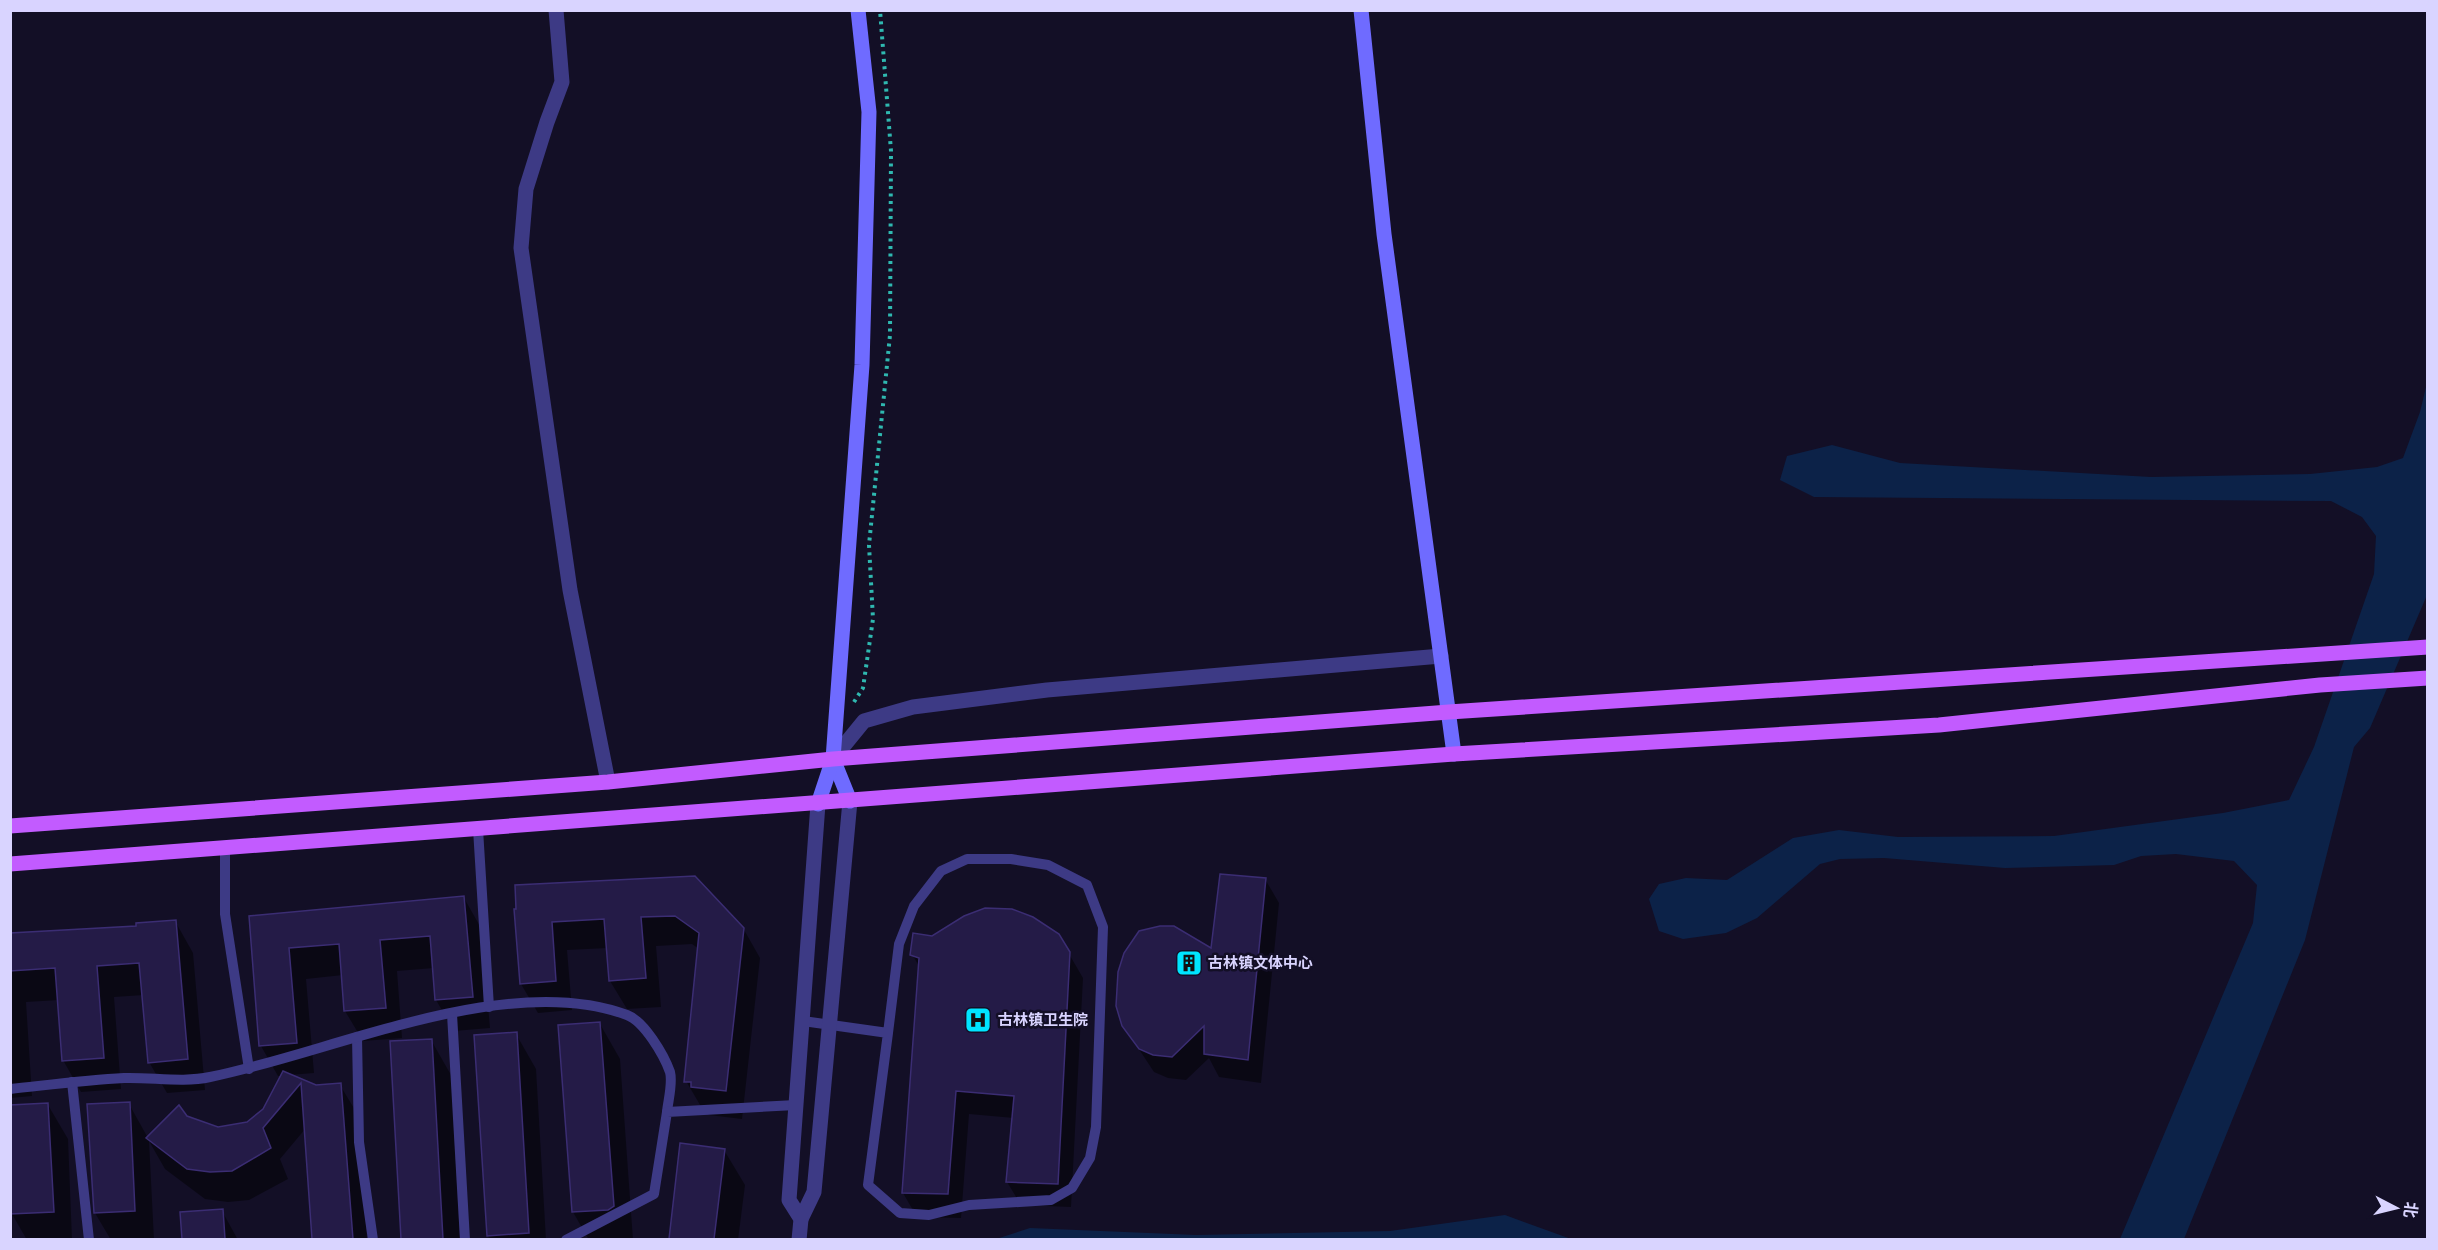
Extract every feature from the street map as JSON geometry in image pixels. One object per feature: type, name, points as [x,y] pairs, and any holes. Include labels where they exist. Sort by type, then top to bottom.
[{"type":"main road","points":[[818,804],[833,759],[862,365],[868,112],[858,10]]},
{"type":"main road","points":[[1361,10],[1384,234],[1454,754]]},
{"type":"main road","points":[[10,826],[608,782],[833,759],[1449,712],[2427,646]]},
{"type":"main road","points":[[10,864],[1454,754],[1939,725],[2320,685],[2427,678]]},
{"type":"main road","points":[[833,759],[850,801]]},
{"type":"street","points":[[556,10],[562,82],[526,189],[521,248],[570,590],[608,782]]},
{"type":"street","points":[[833,759],[864,722],[913,707],[1047,690],[1442,656]]},
{"type":"street","points":[[799,1239],[801,1219],[814,1192],[850,801]]},
{"type":"street","points":[[801,1219],[789,1200],[818,804]]},
{"type":"lane","points":[[478,829],[489,1007]]},
{"type":"lane","points":[[225,848],[225,914],[249,1069]]},
{"type":"lane","points":[[967,859],[1011,859],[1048,865],[1087,885],[1103,927],[1096,1127],[1090,1158],[1072,1188],[1052,1200],[969,1205],[929,1215],[900,1213],[868,1185],[888,1033],[899,944],[914,906],[941,871],[967,859]]},
{"type":"lane","points":[[10,1089],[125,1078],[206,1078],[249,1069],[405,1022],[489,1007],[545,1002],[578,1004],[629,1015],[657,1043],[670,1074],[667,1112],[654,1194],[566,1239]]},
{"type":"lane","points":[[452,1014],[465,1239]]},
{"type":"lane","points":[[803,1021],[888,1033]]},
{"type":"lane","points":[[357,1037],[359,1142],[373,1239]]},
{"type":"lane","points":[[72,1082],[89,1239]]},
{"type":"lane","points":[[667,1112],[796,1105]]},
{"type":"water","points":[[2427,383],[2427,595],[2370,728],[2354,747],[2305,940],[2184,1239],[2120,1239],[2253,923],[2257,885],[2234,861],[2176,854],[2141,856],[2114,865],[2005,868],[1884,858],[1840,859],[1820,864],[1757,918],[1726,933],[1683,939],[1659,931],[1649,899],[1659,884],[1686,878],[1727,880],[1793,838],[1839,830],[1898,837],[2054,836],[2223,813],[2289,800],[2314,747],[2374,574],[2376,536],[2362,517],[2331,501],[1814,497],[1780,480],[1787,456],[1832,445],[1900,463],[2151,477],[2310,474],[2377,467],[2403,458],[2420,412]]},
{"type":"water","points":[[1505,1215],[1571,1239],[996,1239],[1030,1228],[1196,1235],[1390,1231]]},
{"type":"building","name":"古林镇文体中心","points":[[1220,874],[1266,878],[1248,1060],[1204,1054],[1204,1026],[1172,1057],[1153,1055],[1139,1049],[1122,1026],[1116,1006],[1118,972],[1124,953],[1139,931],[1160,926],[1174,926],[1211,948]]},
{"type":"building","points":[[695,876],[744,928],[726,1091],[691,1087],[691,1082],[684,1082],[699,933],[675,916],[641,917],[646,978],[609,981],[604,919],[552,922],[556,981],[520,984],[514,909],[516,909],[515,885]]},
{"type":"building","points":[[464,896],[473,997],[435,1000],[430,936],[380,940],[386,1008],[344,1011],[339,944],[289,948],[297,1043],[259,1046],[249,916]]},
{"type":"building","points":[[985,908],[1012,909],[1033,917],[1059,934],[1070,952],[1058,1184],[1006,1182],[1014,1096],[956,1091],[948,1194],[902,1193],[919,958],[910,955],[913,933],[932,936],[964,916]]},
{"type":"building","points":[[176,920],[188,1059],[148,1063],[139,963],[97,966],[104,1058],[62,1061],[55,968],[10,971],[10,933],[136,926],[136,923]]},
{"type":"building","points":[[600,1022],[614,1206],[608,1210],[572,1212],[558,1025]]},
{"type":"building","points":[[517,1032],[529,1233],[487,1236],[474,1035]]},
{"type":"building","points":[[432,1039],[443,1239],[401,1239],[390,1041]]},
{"type":"building","points":[[283,1071],[316,1085],[341,1083],[353,1239],[312,1239],[301,1083],[263,1128],[271,1148],[232,1171],[210,1172],[187,1169],[146,1138],[179,1105],[187,1116],[218,1127],[247,1122],[263,1109]]},
{"type":"building","points":[[130,1102],[135,1211],[94,1213],[87,1104]]},
{"type":"building","points":[[48,1103],[54,1212],[10,1214],[10,1105]]},
{"type":"building","points":[[680,1143],[725,1149],[714,1239],[669,1239]]},
{"type":"building","points":[[223,1209],[225,1239],[182,1239],[180,1212]]},
{"type":"place","name":"古林镇文体中心","points":[[1189,963]]},
{"type":"place","name":"古林镇卫生院","points":[[978,1020]]}]
